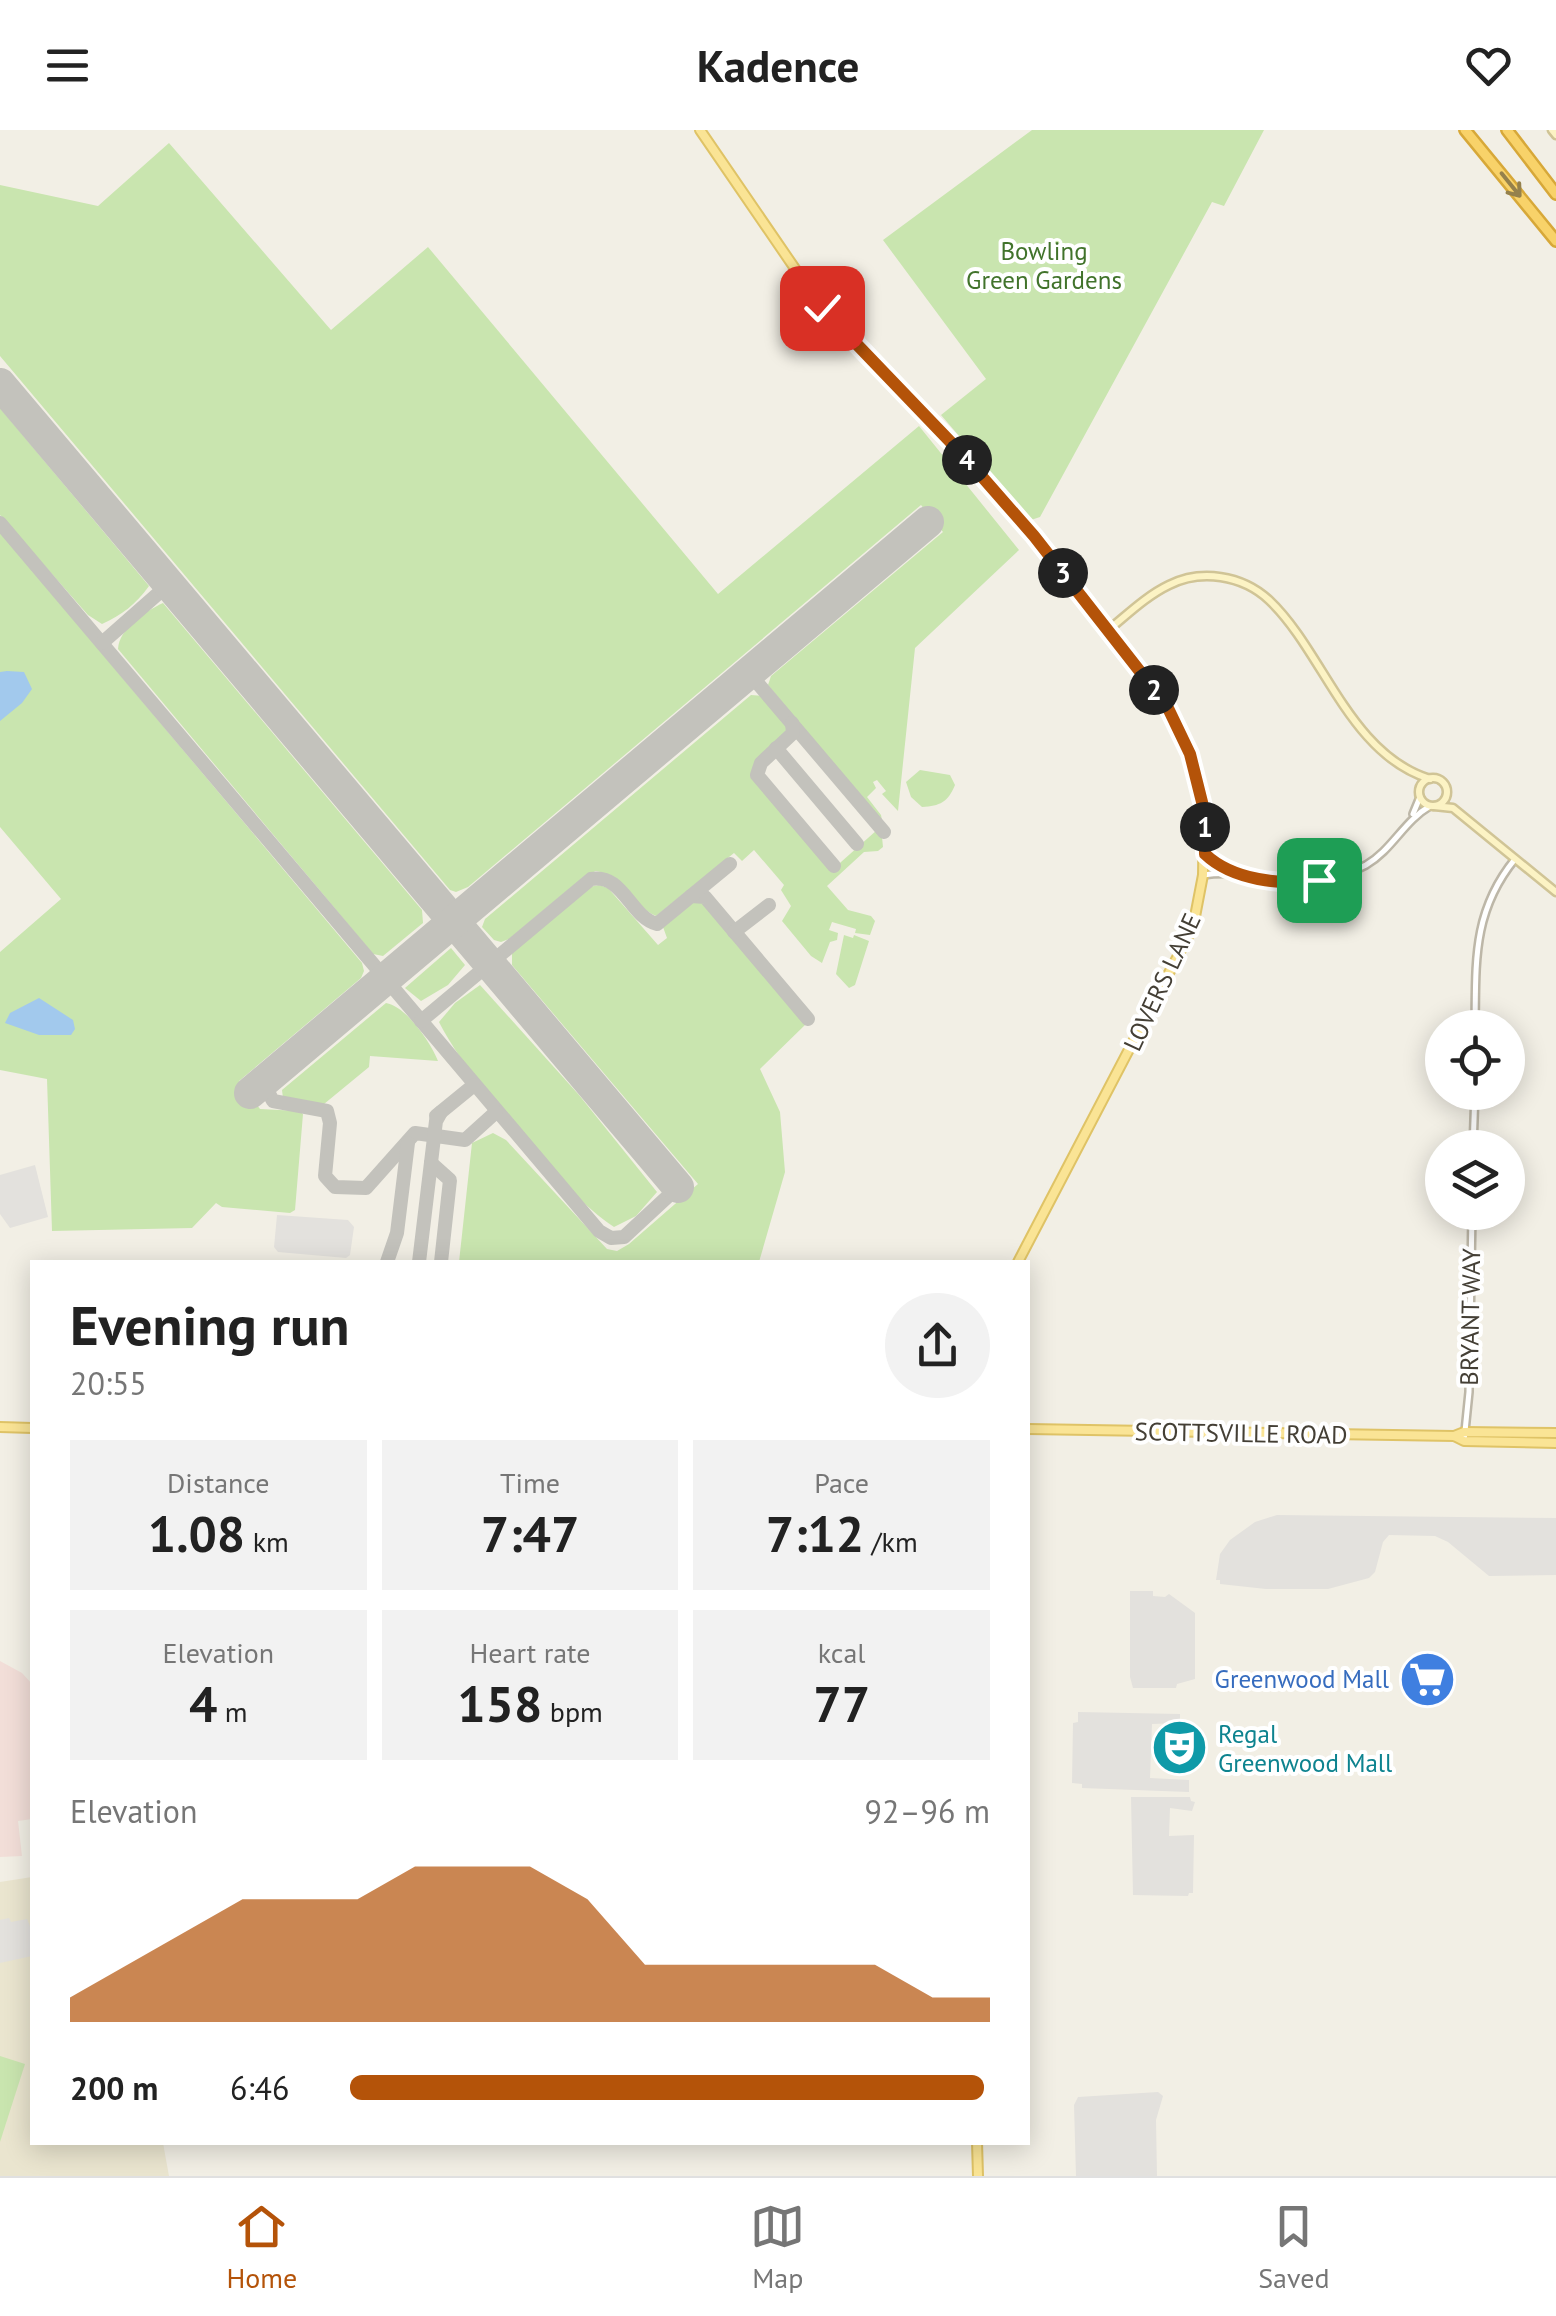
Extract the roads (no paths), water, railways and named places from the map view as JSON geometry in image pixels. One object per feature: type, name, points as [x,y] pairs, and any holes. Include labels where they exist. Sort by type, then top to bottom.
[{"type":"highway","points":[[1465,130],[1556,241]]},
{"type":"highway","points":[[1507,130],[1556,194]]},
{"type":"main road","name":"LOVERS LANE","points":[[700,130],[822,308],[963,455],[1034,536],[1167,706],[1190,754],[1204,810],[1205,854],[1193,926],[1019,1260]]},
{"type":"main road","points":[[1108,631],[1157,592],[1181,580],[1216,576],[1251,586],[1281,613],[1359,726],[1413,774],[1443,782],[1453,808],[1556,892]]},
{"type":"main road","points":[[1413,774],[1420,794],[1432,806],[1453,808]]},
{"type":"main road","points":[[1420,794],[1422,784],[1430,779]]},
{"type":"main road","points":[[1432,806],[1443,802],[1447,794]]},
{"type":"main road","points":[[0,1427],[30,1428]]},
{"type":"main road","name":"SCOTTSVILLE ROAD","points":[[1030,1429],[1454,1436],[1556,1433]]},
{"type":"main road","name":"SCOTTSVILLE ROAD","points":[[1468,1433],[1556,1442]]},
{"type":"main road","points":[[978,2145],[978,2176]]},
{"type":"street","points":[[1406,826],[1420,794]]},
{"type":"street","points":[[1204,875],[1227,872],[1287,882],[1328,878],[1369,864],[1432,806]]},
{"type":"street","points":[[1205,854],[1227,872]]},
{"type":"street","points":[[1476,1010],[1481,921],[1496,884],[1515,859]]},
{"type":"street","name":"BRYANT WAY","points":[[1468,1433],[1472,1230]]},
{"type":"water","points":[[0,672],[24,672],[32,689],[0,721]]},
{"type":"water","points":[[39,998],[73,1020],[75,1029],[71,1035],[39,1035],[5,1023],[10,1013]]},
{"type":"place","name":"Greenwood Mall","points":[[1428,1679]]},
{"type":"place","name":"Regal Greenwood Mall","points":[[1179,1748]]},
{"type":"park label","name":"Bowling Green Gardens","points":[[1044,266]]}]
